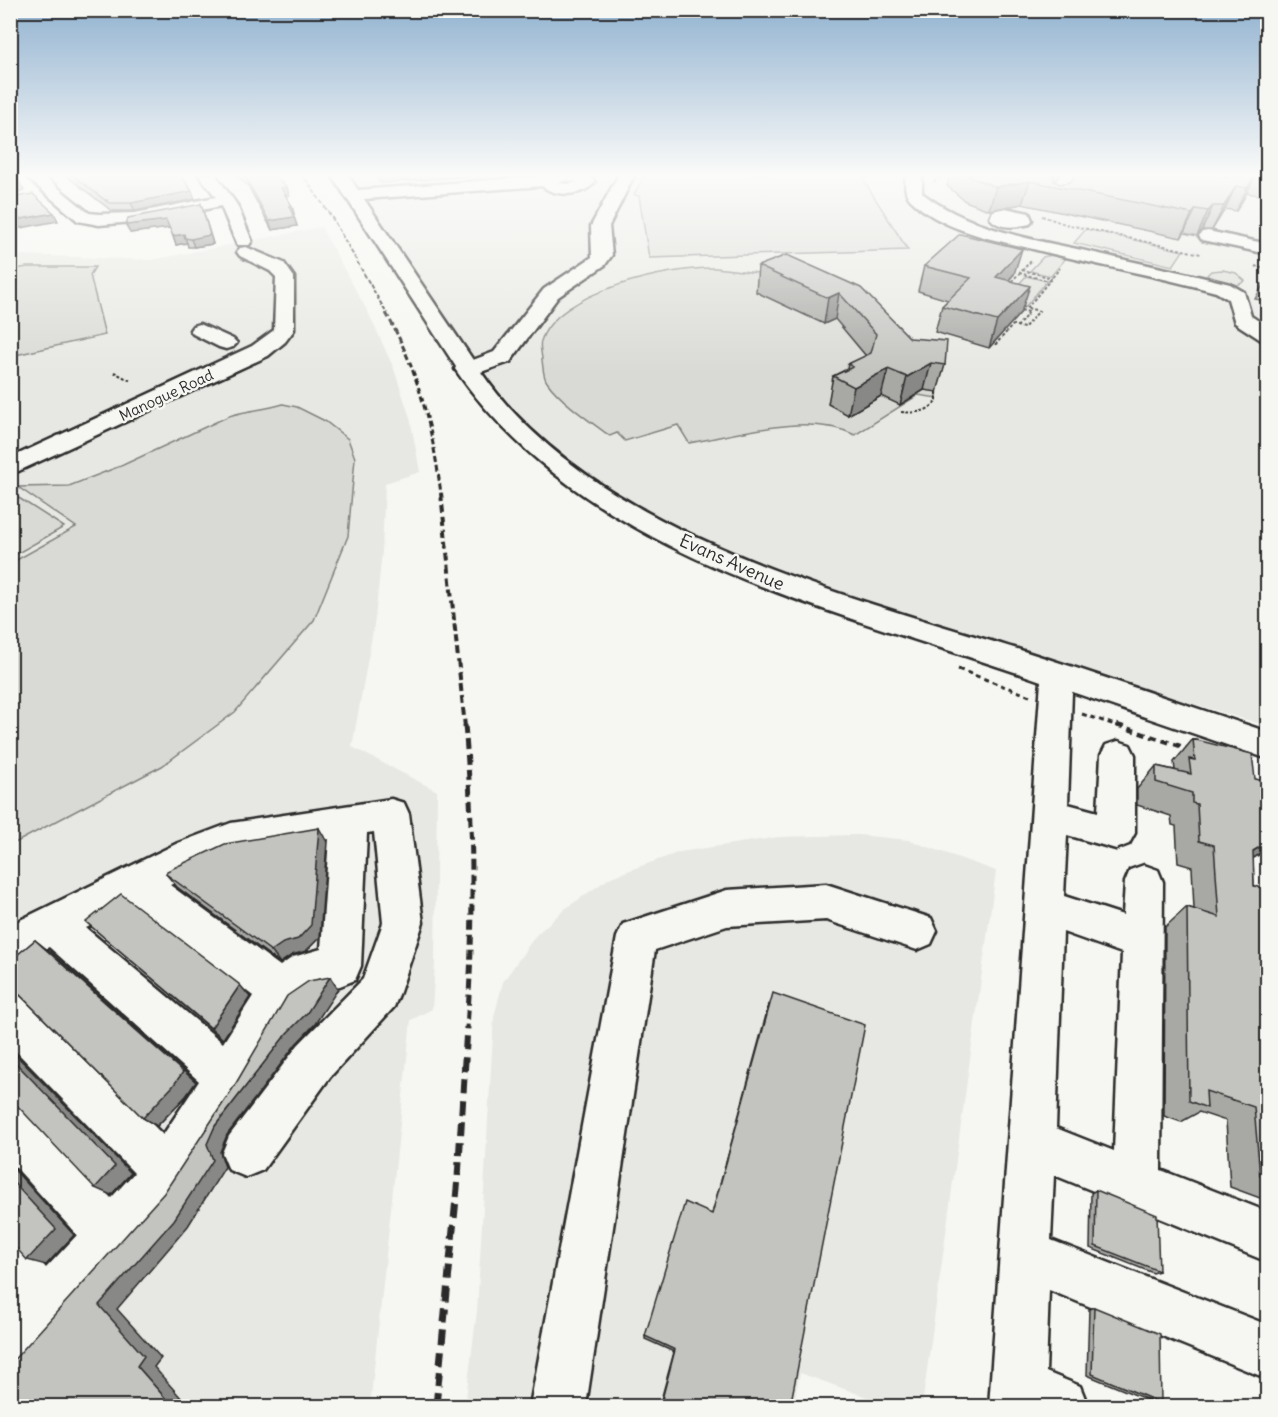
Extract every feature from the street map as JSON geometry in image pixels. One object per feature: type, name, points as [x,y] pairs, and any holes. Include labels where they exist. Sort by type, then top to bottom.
[{"type":"street","name":"Manogue Road","points":[[10,468],[269,346],[284,330],[286,293],[283,273],[244,247],[242,240]]},
{"type":"street","name":"Evans Avenue","points":[[383,240],[466,369],[502,415],[537,449],[595,491],[674,537],[738,567],[1056,689],[1268,746]]},
{"type":"street","points":[[466,369],[502,357],[551,293],[600,261],[603,255],[601,240]]},
{"type":"street","points":[[1028,240],[1223,288],[1237,296],[1240,301],[1238,310],[1242,319],[1268,336]]},
{"type":"street","points":[[1227,240],[1268,249]]},
{"type":"street","points":[[200,330],[226,343]]},
{"type":"street","points":[[111,444],[229,389]]},
{"type":"street","points":[[1032,1400],[1025,1255],[1056,689]]},
{"type":"street","points":[[1049,814],[1116,833],[1118,755]]},
{"type":"street","points":[[10,946],[191,855],[231,838],[391,814],[403,923],[379,992],[314,1061],[246,1153]]},
{"type":"street","points":[[10,1346],[166,1172],[228,1077],[280,991],[308,971],[340,966],[349,820]]},
{"type":"street","points":[[1137,1185],[1144,882]]},
{"type":"street","points":[[137,883],[280,991]]},
{"type":"street","points":[[558,1407],[637,937],[727,908],[826,902],[917,931]]},
{"type":"street","points":[[1044,907],[1143,941]]},
{"type":"street","points":[[53,925],[228,1077]]},
{"type":"street","points":[[10,1013],[166,1172]]},
{"type":"street","points":[[10,1126],[111,1235]]},
{"type":"street","points":[[1031,1142],[1268,1237]]},
{"type":"street","points":[[1025,1255],[1268,1352]]},
{"type":"street","points":[[10,1266],[45,1307]]},
{"type":"path","points":[[1139,240],[1207,255]]},
{"type":"path","points":[[1007,286],[1045,244]]},
{"type":"path","points":[[1027,308],[1064,263]]},
{"type":"path","points":[[1021,272],[1051,279]]},
{"type":"path","points":[[995,345],[1012,325],[1024,328],[1039,311],[1016,305]]},
{"type":"path","points":[[1011,308],[1034,317]]},
{"type":"path","points":[[1017,327],[1032,309]]},
{"type":"path","points":[[114,372],[131,381]]},
{"type":"path","points":[[902,412],[917,414],[934,406],[937,400],[938,384]]},
{"type":"path","points":[[955,668],[1056,689],[1198,751]]},
{"type":"shaded area","points":[[254,240],[328,240],[369,314],[394,369],[410,418],[420,472],[385,483],[382,551],[375,619],[352,747],[437,791],[435,963],[432,1009],[411,1020],[370,1406],[11,1406],[10,259],[21,255],[152,260]]},
{"type":"shaded area","points":[[391,240],[1267,240],[1267,726],[842,597],[728,553],[644,511],[583,474],[523,423],[484,378]]},
{"type":"shaded area","points":[[646,240],[902,240],[908,250],[649,258]]},
{"type":"shaded area","points":[[1076,240],[1135,240],[1183,251],[1173,266],[1074,243]]},
{"type":"shaded area","points":[[1057,254],[1067,257],[1051,276],[1030,271],[1043,257]]},
{"type":"shaded area","points":[[27,267],[95,267],[90,275],[105,335],[11,356],[11,270]]},
{"type":"shaded area","points":[[716,268],[775,275],[940,368],[937,398],[918,395],[855,435],[836,428],[795,425],[751,430],[689,443],[678,425],[625,441],[617,433],[610,436],[585,418],[547,382],[543,371],[541,341],[551,323],[569,308],[617,285],[645,277]]},
{"type":"shaded area","points":[[1223,270],[1236,273],[1245,281],[1236,285],[1226,285],[1207,275],[1211,271]]},
{"type":"shaded area","points":[[1026,276],[1047,281],[1026,306],[1004,301]]},
{"type":"shaded area","points":[[283,404],[297,407],[325,421],[348,439],[355,458],[348,536],[314,620],[235,712],[162,766],[11,845],[11,563],[76,527],[18,487],[69,486],[123,465],[229,416]]},
{"type":"shaded area","points":[[11,493],[64,527],[10,557]]},
{"type":"shaded area","points":[[858,835],[908,840],[996,871],[922,1406],[892,1406],[800,1373],[793,1406],[465,1406],[477,1311],[494,1017],[503,982],[536,935],[565,909],[611,877],[680,852],[779,837]]},
{"type":"building","points":[[953,240],[985,240],[1022,249],[996,277],[1030,286],[997,321],[942,306],[971,278],[924,266]]},
{"type":"building","points":[[787,255],[861,288],[910,338],[947,341],[945,365],[931,363],[907,377],[888,369],[854,387],[833,376],[853,367],[848,364],[871,353],[876,334],[839,293],[828,298],[758,266]]},
{"type":"building","points":[[1193,739],[1252,754],[1255,779],[1268,782],[1268,842],[1253,851],[1254,886],[1268,890],[1268,1178],[1260,1176],[1254,1107],[1206,1091],[1207,1108],[1189,1101],[1187,907],[1219,917],[1214,845],[1199,841],[1197,804],[1192,803],[1192,793],[1156,782],[1156,766],[1191,774],[1189,759],[1195,760]]},
{"type":"building","points":[[319,828],[311,925],[298,939],[283,943],[271,951],[166,874],[167,871],[225,844]]},
{"type":"building","points":[[121,894],[240,985],[211,1028],[86,922]]},
{"type":"building","points":[[35,940],[183,1072],[143,1118],[10,985],[10,961]]},
{"type":"building","points":[[330,977],[307,1013],[287,1033],[215,1126],[207,1144],[213,1160],[174,1220],[99,1305],[144,1356],[137,1366],[173,1407],[10,1407],[10,1364],[164,1193],[235,1085],[287,996],[309,981]]},
{"type":"building","points":[[773,993],[865,1025],[790,1407],[660,1407],[675,1350],[645,1336],[685,1202],[712,1214]]},
{"type":"building","points":[[10,1057],[115,1166],[95,1188],[10,1098]]},
{"type":"building","points":[[10,1179],[56,1229],[27,1260],[10,1241]]},
{"type":"building","points":[[1096,1190],[1157,1215],[1159,1271],[1095,1246]]},
{"type":"building","points":[[1094,1307],[1160,1334],[1161,1403],[1092,1374]]},
{"type":"railway","points":[[345,240],[387,314]]},
{"type":"railway","points":[[386,313],[407,356],[429,423],[441,494]]},
{"type":"railway","points":[[441,493],[465,727]]},
{"type":"railway","points":[[465,725],[472,876],[467,1028]]},
{"type":"railway","points":[[436,1406],[458,1178],[467,1027]]}]
